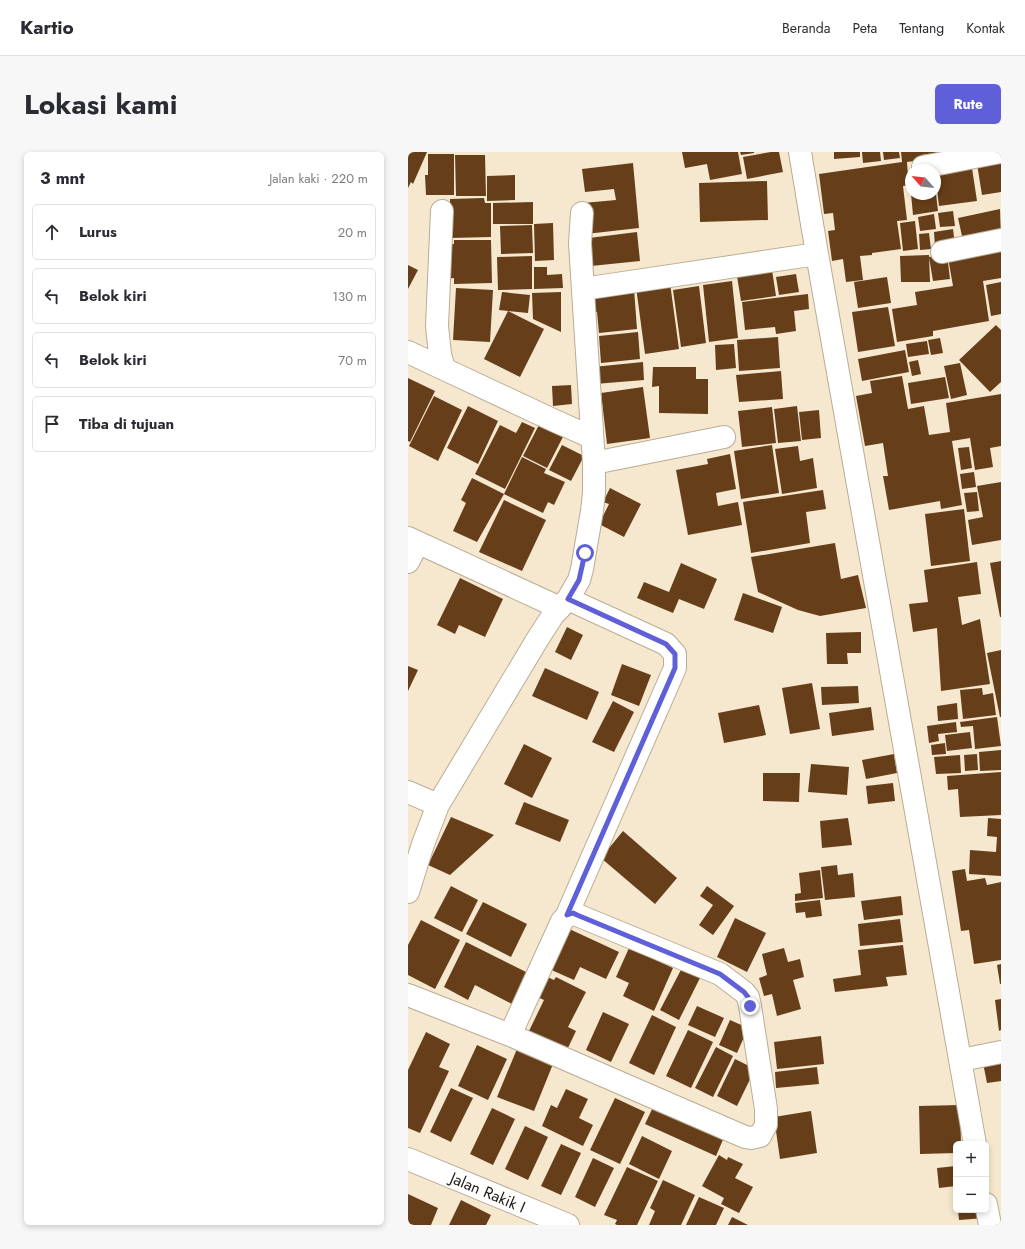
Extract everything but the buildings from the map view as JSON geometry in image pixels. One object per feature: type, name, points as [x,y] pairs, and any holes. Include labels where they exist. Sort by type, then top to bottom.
[{"type":"street","points":[[800,152],[974,1141]]},
{"type":"street","points":[[938,164],[1000,152]]},
{"type":"street","points":[[442,211],[437,326],[440,354],[444,369]]},
{"type":"street","points":[[408,892],[423,844],[438,805],[537,640],[553,615],[564,603],[579,580],[582,569],[592,511],[594,493],[594,463],[591,437],[580,243],[582,213]]},
{"type":"street","points":[[942,252],[1001,240]]},
{"type":"street","points":[[583,289],[817,254]]},
{"type":"street","points":[[408,352],[591,437]]},
{"type":"street","points":[[594,463],[724,437]]},
{"type":"street","points":[[411,548],[564,603],[666,644],[675,654],[675,668],[567,915],[562,922],[510,1035]]},
{"type":"street","points":[[408,792],[438,805]]},
{"type":"street","points":[[408,995],[510,1035],[745,1137],[751,1138],[760,1136],[766,1125],[764,1088],[750,1006],[748,997],[744,992],[720,974],[573,913],[567,915]]},
{"type":"street","points":[[961,1060],[1001,1052]]},
{"type":"street","name":"Jalan Rakik I","points":[[408,1158],[568,1225]]},
{"type":"street","points":[[988,1213],[990,1225]]},
{"type":"route","points":[[585,553],[579,580],[568,599],[666,644],[675,654],[675,668],[567,915],[573,913],[720,974],[744,992],[748,997],[750,1006]]}]
